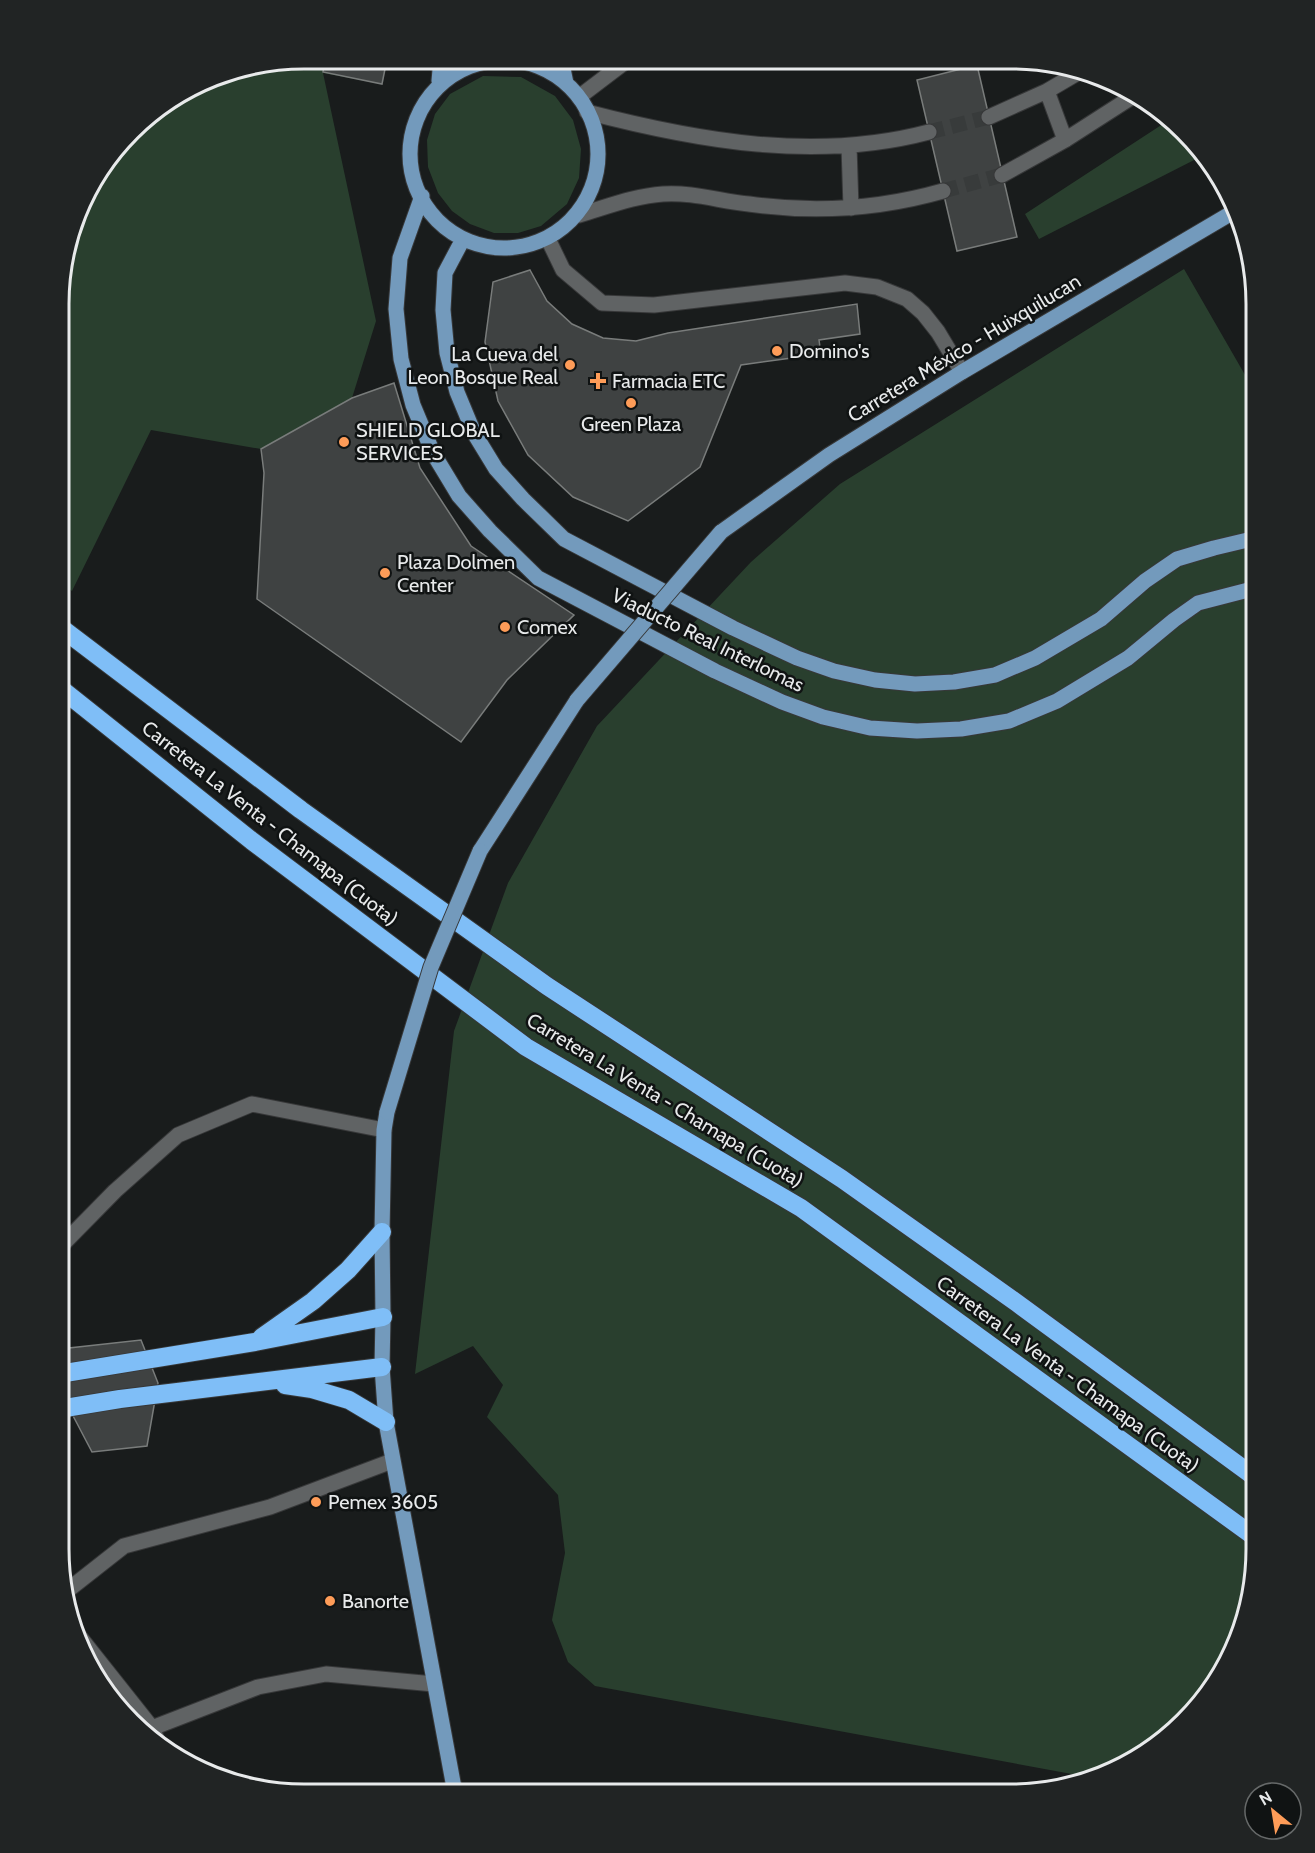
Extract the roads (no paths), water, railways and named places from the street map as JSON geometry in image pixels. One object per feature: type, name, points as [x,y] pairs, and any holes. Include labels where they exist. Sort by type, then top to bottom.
[{"type":"highway","name":"Carretera La Venta - Chamapa (Cuota)","points":[[69,634],[301,810],[547,986],[842,1179],[1017,1303],[1246,1471]]},
{"type":"highway","name":"Carretera La Venta - Chamapa (Cuota)","points":[[69,695],[252,840],[526,1047],[801,1208],[1246,1531]]},
{"type":"highway","points":[[255,1342],[313,1301],[348,1270],[382,1232]]},
{"type":"highway","points":[[69,1372],[255,1342],[383,1317]]},
{"type":"highway","points":[[69,1407],[382,1367]]},
{"type":"highway","points":[[265,1381],[312,1389],[349,1400],[386,1422]]},
{"type":"main road","points":[[439,81],[440,69]]},
{"type":"main road","points":[[461,69],[439,81],[420,106],[410,137],[411,170],[423,201],[441,222],[463,239],[491,249],[521,250],[549,241],[579,215],[595,183],[596,174],[598,147],[588,112],[579,97],[566,84],[540,69]]},
{"type":"main road","points":[[563,69],[566,84]]},
{"type":"main road","name":"Viaducto Real Interlomas","points":[[422,196],[400,258],[396,309],[401,359],[414,405],[433,453],[459,496],[490,531],[538,578],[715,671],[762,693],[823,717],[870,728],[917,731],[961,729],[1009,721],[1057,701],[1128,658],[1198,603],[1246,591]]},
{"type":"main road","name":"Carretera México - Huixquilucan","points":[[384,1130],[387,1112],[430,967],[480,851],[577,699],[721,532],[829,455],[962,372],[1230,218]]},
{"type":"main road","name":"Viaducto Real Interlomas","points":[[463,239],[445,273],[443,310],[447,353],[457,392],[474,433],[496,469],[564,539],[733,628],[806,661],[834,671],[865,678],[915,684],[954,682],[995,675],[1035,658],[1101,619],[1145,581],[1177,559],[1246,541]]},
{"type":"main road","points":[[384,1130],[382,1367],[386,1422],[453,1784]]},
{"type":"street","points":[[579,97],[616,69]]},
{"type":"street","points":[[988,117],[1047,91],[1071,77]]},
{"type":"street","points":[[1047,91],[1065,140]]},
{"type":"street","points":[[1002,175],[1065,140],[1127,100]]},
{"type":"street","points":[[588,112],[663,130],[748,144],[794,147],[849,146],[895,141],[929,132]]},
{"type":"street","points":[[849,146],[851,208]]},
{"type":"street","points":[[579,215],[629,200],[669,194],[686,194],[749,204],[796,208],[851,208],[915,199],[943,191]]},
{"type":"street","points":[[549,241],[563,270],[602,303],[654,305],[845,283],[877,287],[907,299],[923,313],[938,332],[962,372]]},
{"type":"street","points":[[69,1238],[115,1191],[178,1136],[252,1104],[384,1130]]},
{"type":"street","points":[[72,1587],[124,1546],[270,1507],[392,1461]]},
{"type":"street","points":[[95,1656],[152,1728],[258,1687],[326,1674],[434,1684]]},
{"type":"tunnel","points":[[929,132],[989,117]]},
{"type":"tunnel","points":[[943,191],[1002,175]]},
{"type":"place","name":"Domino's","points":[[777,351]]},
{"type":"place","name":"La Cueva del Leon Bosque Real","points":[[570,365]]},
{"type":"place","name":"Farmacia ETC","points":[[598,381]]},
{"type":"place","name":"Green Plaza","points":[[631,403]]},
{"type":"place","name":"SHIELD GLOBAL SERVICES","points":[[344,442]]},
{"type":"place","name":"Plaza Dolmen Center","points":[[385,573]]},
{"type":"place","name":"Comex","points":[[505,627]]},
{"type":"place","name":"Pemex 3605","points":[[316,1502]]},
{"type":"place","name":"Banorte","points":[[330,1601]]}]
